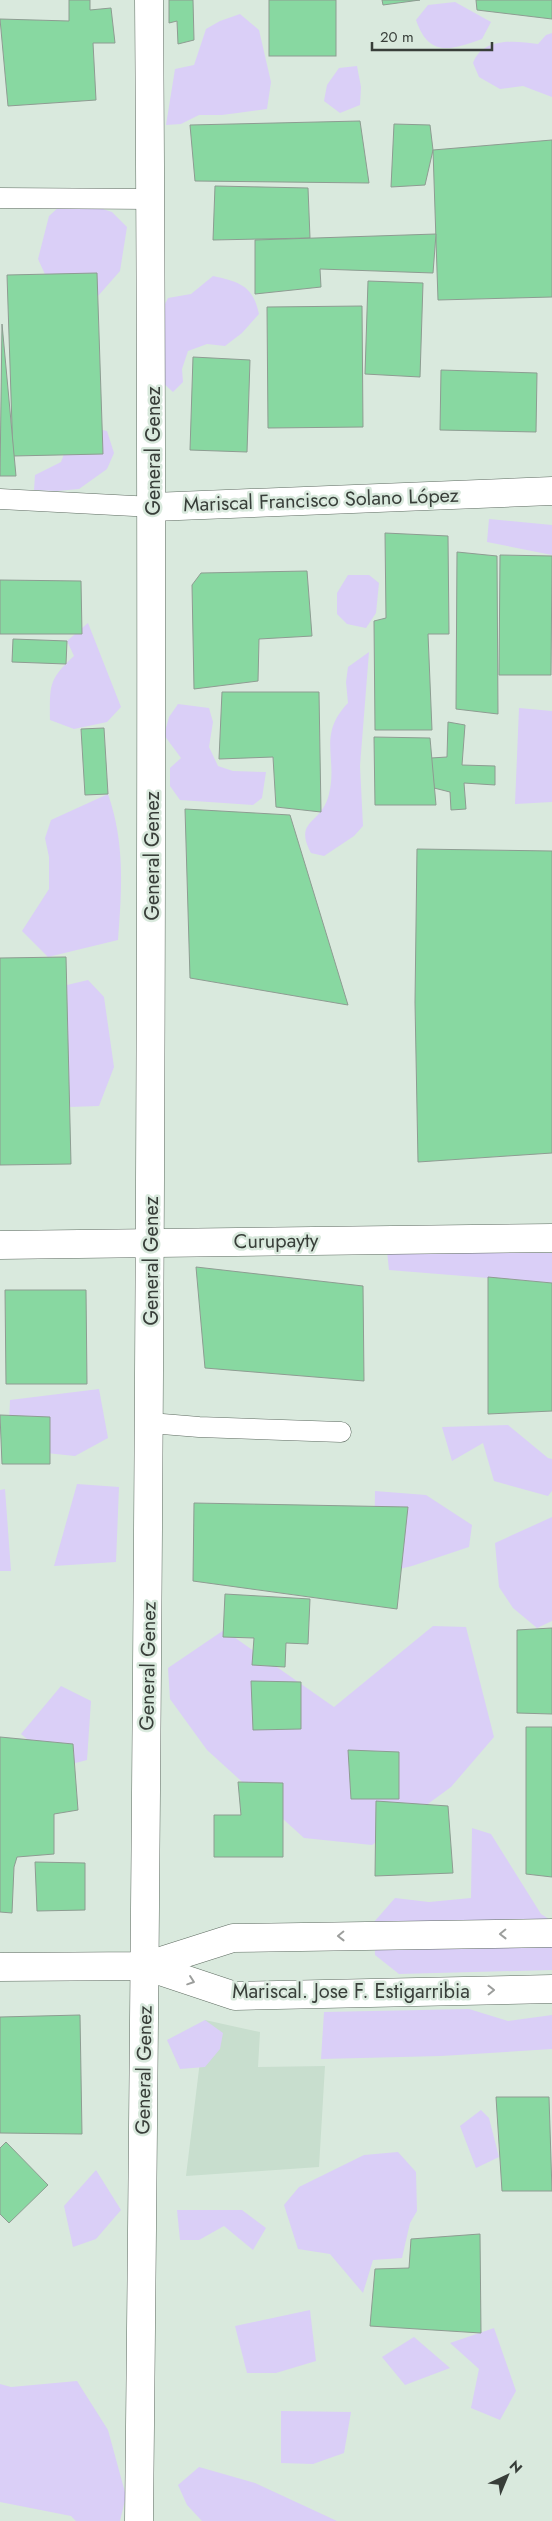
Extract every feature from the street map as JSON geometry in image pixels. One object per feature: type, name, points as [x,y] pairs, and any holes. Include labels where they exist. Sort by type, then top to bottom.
[{"type":"street","name":"General Genez","points":[[139,2521],[152,1242],[153,507],[149,0]]},
{"type":"street","name":"Mariscal Francisco Solano López","points":[[153,507],[552,490]]},
{"type":"street","name":"Curupayty","points":[[0,1245],[552,1238]]},
{"type":"street","points":[[0,1967],[145,1966],[233,1938],[552,1933]]},
{"type":"street","name":"Mariscal. Jose F. Estigarribia","points":[[145,1966],[235,1996],[552,1989]]},
{"type":"lane","points":[[0,198],[151,199]]},
{"type":"lane","name":"Mariscal Francisco Solano López","points":[[0,499],[153,507]]},
{"type":"lane","points":[[150,1423],[199,1427],[341,1432]]},
{"type":"shaded area","points":[[455,2],[491,22],[482,39],[451,48],[434,46],[427,41],[416,20],[428,5]]},
{"type":"shaded area","points":[[240,14],[259,30],[271,82],[267,109],[222,115],[199,115],[181,124],[166,125],[175,69],[194,65],[206,29],[220,21]]},
{"type":"shaded area","points":[[552,33],[552,97],[523,86],[500,89],[479,77],[473,63],[484,49],[492,45],[510,42],[538,44],[546,35]]},
{"type":"shaded area","points":[[357,66],[361,87],[360,105],[340,113],[324,101],[327,85],[339,68]]},
{"type":"shaded area","points":[[69,198],[112,212],[127,227],[120,271],[98,296],[75,293],[55,296],[38,259],[49,216]]},
{"type":"shaded area","points":[[213,276],[230,280],[243,286],[253,297],[259,314],[242,333],[225,346],[207,344],[188,351],[182,369],[183,382],[173,392],[163,383],[160,314],[168,298],[191,294]]},
{"type":"shaded area","points":[[85,426],[107,431],[114,453],[107,469],[79,489],[57,491],[34,490],[35,475],[61,462],[74,428]]},
{"type":"shaded area","points":[[489,519],[552,525],[552,555],[487,542]]},
{"type":"shaded area","points":[[348,575],[369,575],[379,583],[376,613],[366,628],[347,624],[337,614],[337,593]]},
{"type":"shaded area","points":[[88,623],[121,707],[107,722],[74,729],[50,720],[51,691],[52,684],[59,671],[74,656],[67,641]]},
{"type":"shaded area","points":[[369,652],[360,766],[363,826],[354,836],[324,856],[311,853],[305,834],[311,822],[321,812],[329,794],[331,781],[331,736],[333,726],[348,703],[346,682],[348,667]]},
{"type":"shaded area","points":[[178,704],[209,708],[213,722],[209,747],[218,766],[233,771],[266,772],[262,798],[253,805],[180,800],[170,786],[170,768],[181,758],[164,735],[169,717]]},
{"type":"shaded area","points":[[519,708],[552,711],[552,802],[515,804]]},
{"type":"shaded area","points":[[108,794],[120,848],[121,903],[118,940],[48,957],[22,931],[49,889],[49,857],[45,838],[51,820]]},
{"type":"shaded area","points":[[88,980],[104,997],[114,1067],[99,1106],[69,1107],[67,985]]},
{"type":"shaded area","points":[[387,1251],[552,1253],[552,1283],[389,1270]]},
{"type":"shaded area","points":[[99,1389],[108,1438],[75,1456],[8,1449],[10,1400]]},
{"type":"shaded area","points":[[508,1425],[548,1458],[552,1459],[552,1491],[548,1496],[494,1481],[483,1443],[452,1461],[442,1427]]},
{"type":"shaded area","points":[[77,1484],[119,1487],[116,1562],[54,1566]]},
{"type":"shaded area","points":[[5,1489],[11,1571],[0,1571],[0,1490]]},
{"type":"shaded area","points":[[375,1491],[426,1495],[472,1525],[469,1547],[412,1566],[374,1575]]},
{"type":"shaded area","points":[[552,1517],[552,1621],[537,1628],[513,1608],[499,1587],[495,1543]]},
{"type":"shaded area","points":[[433,1626],[466,1627],[494,1737],[451,1787],[372,1845],[304,1838],[207,1750],[170,1699],[168,1668],[224,1630],[334,1707]]},
{"type":"shaded area","points":[[61,1686],[91,1701],[87,1760],[60,1767],[21,1734]]},
{"type":"shaded area","points":[[472,1828],[491,1834],[541,1914],[552,1921],[552,1970],[399,1974],[375,1955],[374,1922],[395,1898],[429,1902],[471,1898]]},
{"type":"shaded area","points":[[469,2009],[508,2021],[552,2015],[552,2049],[441,2056],[321,2059],[324,2012]]},
{"type":"shaded area","points":[[205,2020],[260,2032],[258,2067],[325,2066],[319,2167],[186,2176]]},
{"type":"shaded area","points":[[205,2020],[223,2033],[220,2049],[205,2067],[180,2069],[167,2040]]},
{"type":"shaded area","points":[[481,2110],[489,2118],[499,2157],[476,2168],[460,2126]]},
{"type":"shaded area","points":[[398,2152],[416,2172],[417,2211],[410,2223],[402,2258],[373,2260],[363,2293],[330,2254],[298,2249],[284,2205],[299,2187],[364,2155]]},
{"type":"shaded area","points":[[96,2170],[121,2210],[96,2239],[73,2247],[64,2206]]},
{"type":"shaded area","points":[[177,2210],[242,2210],[266,2228],[253,2250],[224,2226],[199,2240],[180,2240]]},
{"type":"shaded area","points":[[310,2310],[316,2361],[276,2373],[247,2373],[235,2326]]},
{"type":"shaded area","points":[[494,2328],[516,2391],[500,2420],[471,2408],[479,2369],[450,2343]]},
{"type":"shaded area","points":[[414,2337],[450,2368],[405,2385],[382,2357]]},
{"type":"shaded area","points":[[77,2381],[108,2430],[126,2496],[120,2521],[76,2521],[71,2516],[0,2502],[0,2384],[11,2387]]},
{"type":"shaded area","points":[[281,2411],[351,2412],[344,2453],[313,2464],[281,2463]]},
{"type":"shaded area","points":[[199,2467],[255,2483],[337,2521],[202,2521],[187,2505],[178,2485]]},
{"type":"building","points":[[69,0],[90,0],[90,10],[111,8],[115,43],[93,43],[96,100],[8,106],[0,19],[69,21]]},
{"type":"building","points":[[169,0],[193,0],[194,40],[178,44],[177,21],[169,23]]},
{"type":"building","points":[[269,0],[336,0],[336,56],[269,56]]},
{"type":"building","points":[[382,0],[420,0],[383,5]]},
{"type":"building","points":[[476,0],[552,0],[552,19],[477,10]]},
{"type":"building","points":[[360,121],[369,183],[195,181],[190,125]]},
{"type":"building","points":[[394,124],[430,125],[433,150],[425,185],[391,187]]},
{"type":"building","points":[[552,140],[552,297],[438,300],[433,150]]},
{"type":"building","points":[[215,186],[308,188],[310,238],[213,240]]},
{"type":"building","points":[[436,234],[433,273],[320,269],[321,287],[255,294],[255,240]]},
{"type":"building","points":[[97,273],[103,454],[13,456],[7,275]]},
{"type":"building","points":[[368,281],[423,283],[420,377],[365,374]]},
{"type":"building","points":[[362,306],[363,427],[268,428],[267,307]]},
{"type":"building","points":[[2,324],[16,476],[0,476]]},
{"type":"building","points":[[193,357],[250,360],[247,452],[190,450]]},
{"type":"building","points":[[441,370],[537,373],[536,432],[440,430]]},
{"type":"building","points":[[385,533],[448,536],[449,634],[428,634],[432,730],[375,730],[374,621],[386,618]]},
{"type":"building","points":[[457,552],[497,556],[498,714],[456,709]]},
{"type":"building","points":[[500,555],[552,556],[551,675],[499,675]]},
{"type":"building","points":[[307,571],[312,636],[259,639],[258,681],[194,689],[192,585],[201,573]]},
{"type":"building","points":[[0,580],[81,581],[82,634],[0,634]]},
{"type":"building","points":[[13,639],[67,641],[66,664],[12,662]]},
{"type":"building","points":[[222,692],[319,692],[321,812],[276,807],[273,757],[219,759]]},
{"type":"building","points":[[448,722],[465,725],[462,765],[495,766],[495,785],[464,783],[466,809],[451,810],[450,792],[434,788],[431,758],[447,757]]},
{"type":"building","points":[[104,728],[108,794],[85,795],[81,729]]},
{"type":"building","points":[[374,737],[430,738],[436,805],[375,805]]},
{"type":"building","points":[[185,809],[290,815],[348,1005],[190,978]]},
{"type":"building","points":[[417,849],[552,851],[552,1153],[418,1162],[415,1002]]},
{"type":"building","points":[[66,957],[71,1164],[0,1165],[0,958]]},
{"type":"building","points":[[196,1267],[363,1286],[364,1381],[205,1368]]},
{"type":"building","points":[[488,1277],[552,1283],[552,1411],[488,1414]]},
{"type":"building","points":[[5,1290],[86,1290],[87,1384],[6,1384]]},
{"type":"building","points":[[0,1415],[50,1417],[50,1464],[2,1464]]},
{"type":"building","points":[[194,1503],[408,1507],[397,1609],[193,1581]]},
{"type":"building","points":[[225,1594],[310,1599],[308,1644],[286,1643],[285,1667],[252,1665],[254,1638],[223,1637]]},
{"type":"building","points":[[552,1628],[552,1714],[517,1713],[517,1630]]},
{"type":"building","points":[[251,1681],[301,1682],[301,1729],[253,1730]]},
{"type":"building","points":[[526,1727],[552,1727],[552,1877],[526,1874]]},
{"type":"building","points":[[0,1737],[73,1744],[78,1810],[54,1814],[54,1854],[17,1857],[14,1867],[12,1913],[0,1912]]},
{"type":"building","points":[[348,1750],[399,1752],[399,1799],[351,1799]]},
{"type":"building","points":[[238,1782],[283,1783],[283,1857],[214,1857],[214,1815],[241,1815]]},
{"type":"building","points":[[376,1801],[448,1806],[453,1873],[375,1876]]},
{"type":"building","points":[[35,1862],[85,1863],[85,1910],[37,1911]]},
{"type":"building","points":[[80,2015],[82,2134],[0,2133],[0,2017]]},
{"type":"building","points":[[496,2097],[549,2097],[552,2191],[502,2191]]},
{"type":"building","points":[[6,2142],[48,2185],[9,2223],[0,2214],[0,2148]]},
{"type":"building","points":[[480,2234],[481,2333],[370,2326],[375,2269],[409,2268],[411,2239]]}]
